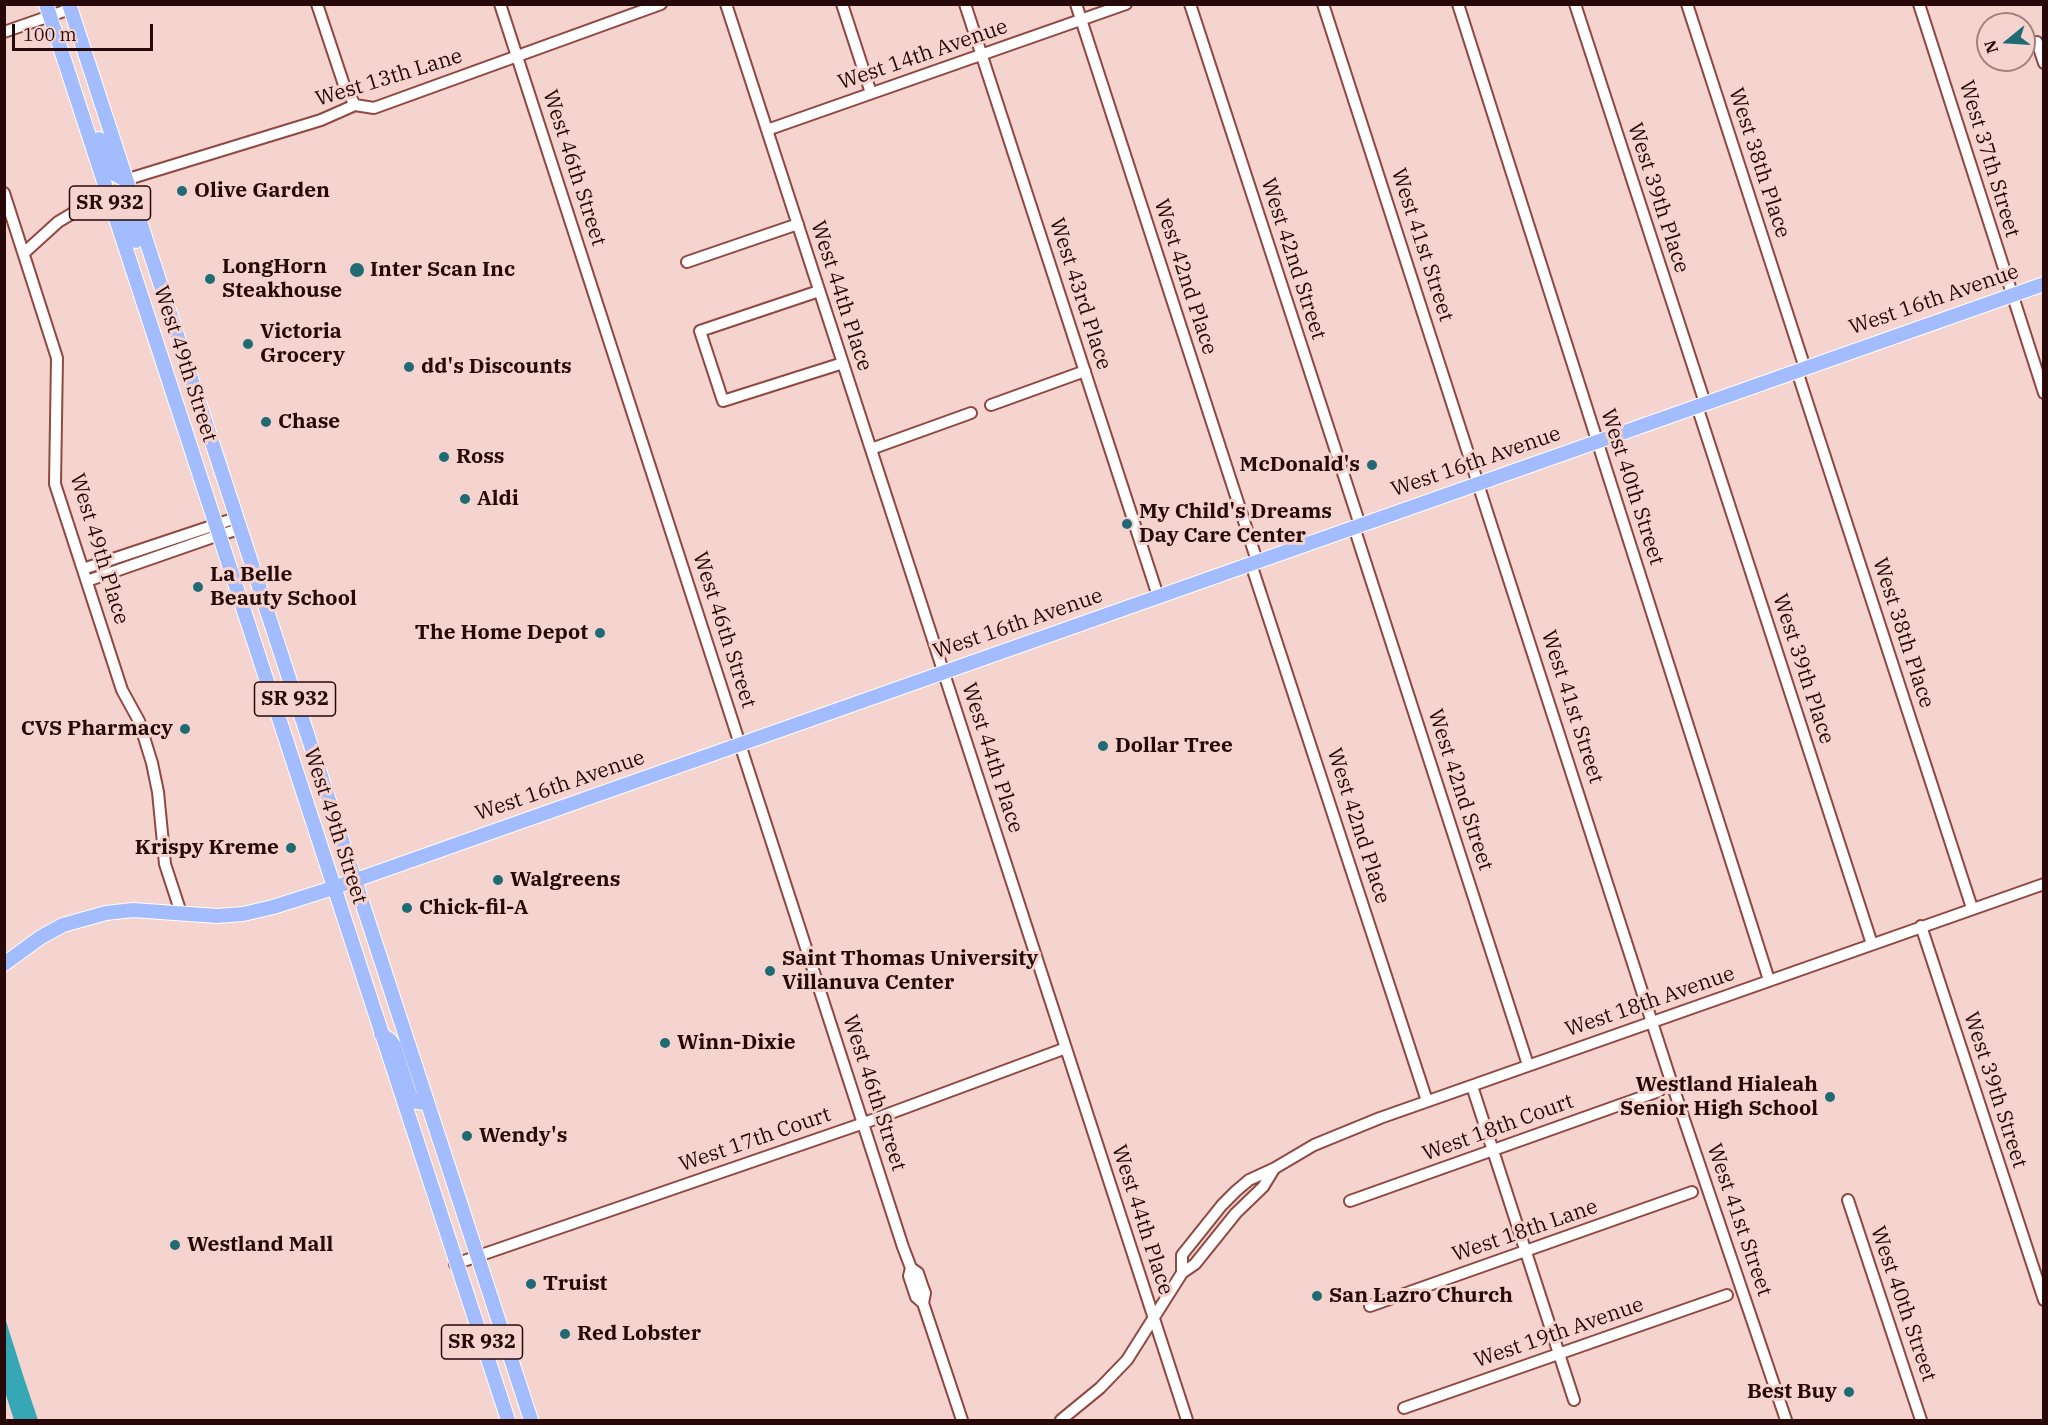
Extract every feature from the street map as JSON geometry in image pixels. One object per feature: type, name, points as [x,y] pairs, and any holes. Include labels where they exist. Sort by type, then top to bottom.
[{"type":"main road","name":"West 49th Street","points":[[69,7],[531,1420]]},
{"type":"main road","name":"West 49th Street","points":[[48,10],[508,1420]]},
{"type":"main road","points":[[78,104],[98,136],[111,172],[125,180]]},
{"type":"main road","points":[[110,201],[125,210],[140,255],[160,288]]},
{"type":"main road","name":"West 16th Avenue","points":[[4,964],[41,937],[82,918],[134,910],[217,916],[243,914],[273,908],[354,881],[2043,284]]},
{"type":"main road","points":[[381,1034],[394,1046],[410,1096],[417,1102],[427,1103]]},
{"type":"street","points":[[317,4],[344,86],[355,105]]},
{"type":"street","name":"West 46th Street","points":[[500,4],[911,1268],[909,1276],[916,1297],[923,1303],[962,1420]]},
{"type":"street","name":"West 13th Lane","points":[[125,180],[321,120],[355,105],[374,108],[661,4]]},
{"type":"street","name":"West 44th Place","points":[[726,4],[1187,1420]]},
{"type":"street","points":[[842,4],[871,93]]},
{"type":"street","name":"West 43rd Place","points":[[964,4],[1158,596]]},
{"type":"street","name":"West 42nd Place","points":[[1077,4],[1427,1101]]},
{"type":"street","name":"West 14th Avenue","points":[[767,130],[1126,4]]},
{"type":"street","name":"West 42nd Street","points":[[1190,4],[1528,1065]]},
{"type":"street","name":"West 41st Street","points":[[1323,4],[1652,1022],[1786,1420]]},
{"type":"street","name":"West 40th Street","points":[[1458,4],[1769,980]]},
{"type":"street","name":"West 39th Place","points":[[1575,4],[1872,944]]},
{"type":"street","name":"West 38th Place","points":[[1687,4],[1972,908]]},
{"type":"street","name":"West 37th Street","points":[[1919,4],[2043,393]]},
{"type":"street","points":[[4,32],[48,10],[69,7]]},
{"type":"street","points":[[2037,42],[2043,63]]},
{"type":"street","name":"West 49th Place","points":[[4,193],[57,358],[54,479],[122,690],[139,721],[152,763],[157,784],[165,864],[181,913]]},
{"type":"street","points":[[24,253],[58,222],[73,213],[110,201]]},
{"type":"street","points":[[687,262],[798,224]]},
{"type":"street","points":[[819,291],[700,331],[723,401],[843,363]]},
{"type":"street","points":[[991,405],[1085,371]]},
{"type":"street","points":[[871,449],[971,413]]},
{"type":"street","points":[[83,569],[238,524]]},
{"type":"street","points":[[87,582],[217,529]]},
{"type":"street","name":"West 18th Avenue","points":[[1182,1273],[1182,1255],[1222,1205],[1249,1180],[1314,1145],[1427,1101],[2043,884]]},
{"type":"street","name":"West 39th Street","points":[[1921,926],[2043,1300]]},
{"type":"street","name":"West 17th Court","points":[[456,1264],[864,1123],[1066,1048]]},
{"type":"street","points":[[1472,1086],[1574,1400]]},
{"type":"street","name":"West 18th Court","points":[[1350,1201],[1659,1091]]},
{"type":"street","name":"West 18th Avenue","points":[[1153,1318],[1182,1273],[1195,1264],[1236,1213],[1263,1187],[1275,1168]]},
{"type":"street","name":"West 18th Lane","points":[[1370,1306],[1692,1192]]},
{"type":"street","name":"West 40th Street","points":[[1848,1200],[1921,1420]]},
{"type":"street","name":"West 19th Avenue","points":[[1404,1408],[1727,1295]]},
{"type":"street","points":[[1061,1420],[1100,1388],[1127,1360],[1153,1318]]},
{"type":"water","points":[[5,1318],[38,1420],[14,1420],[5,1392]]},
{"type":"place","name":"Olive Garden","points":[[182,191]]},
{"type":"place","name":"Inter Scan Inc","points":[[357,270]]},
{"type":"place","name":"LongHorn Steakhouse","points":[[210,279]]},
{"type":"place","name":"Victoria Grocery","points":[[248,344]]},
{"type":"place","name":"dd's Discounts","points":[[409,367]]},
{"type":"place","name":"Chase","points":[[266,422]]},
{"type":"place","name":"Ross","points":[[444,457]]},
{"type":"place","name":"McDonald's","points":[[1372,465]]},
{"type":"place","name":"Aldi","points":[[465,499]]},
{"type":"place","name":"My Child's Dreams Day Care Center","points":[[1127,524]]},
{"type":"place","name":"La Belle Beauty School","points":[[198,587]]},
{"type":"place","name":"The Home Depot","points":[[600,633]]},
{"type":"place","name":"CVS Pharmacy","points":[[185,729]]},
{"type":"place","name":"Dollar Tree","points":[[1103,746]]},
{"type":"place","name":"Krispy Kreme","points":[[291,848]]},
{"type":"place","name":"Walgreens","points":[[498,880]]},
{"type":"place","name":"Chick-fil-A","points":[[407,908]]},
{"type":"place","name":"Saint Thomas University Villanuva Center","points":[[770,971]]},
{"type":"place","name":"Winn-Dixie","points":[[665,1043]]},
{"type":"place","name":"Westland Hialeah Senior High School","points":[[1830,1097]]},
{"type":"place","name":"Wendy's","points":[[467,1136]]},
{"type":"place","name":"Westland Mall","points":[[175,1245]]},
{"type":"place","name":"Truist","points":[[531,1284]]},
{"type":"place","name":"San Lazro Church","points":[[1317,1296]]},
{"type":"place","name":"Red Lobster","points":[[565,1334]]},
{"type":"place","name":"Best Buy","points":[[1849,1392]]}]
